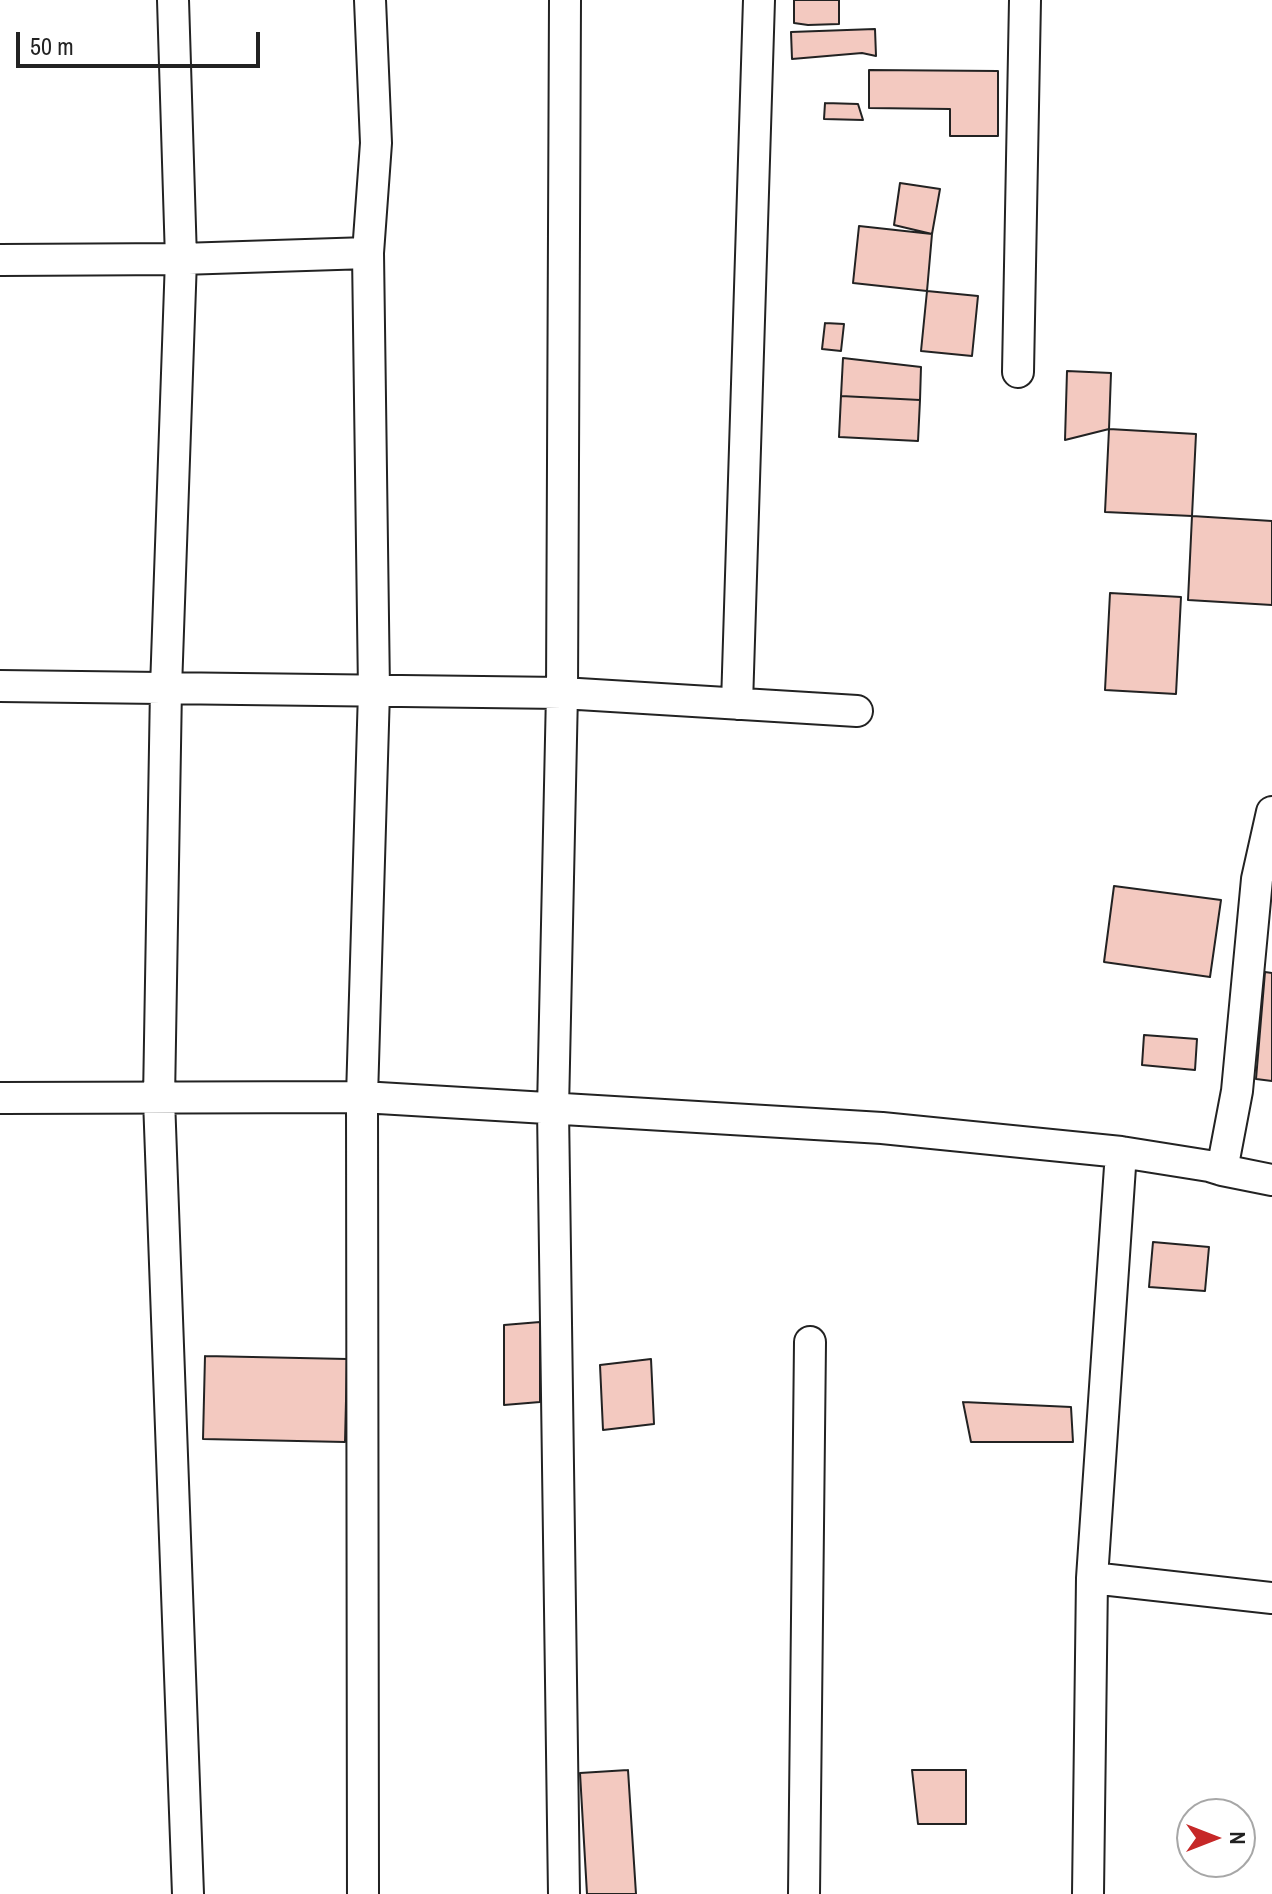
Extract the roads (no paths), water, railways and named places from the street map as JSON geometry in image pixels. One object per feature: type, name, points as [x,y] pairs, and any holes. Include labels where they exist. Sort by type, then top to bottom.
[{"type":"street","points":[[173,0],[181,259],[166,688],[159,1099],[188,1894]]},
{"type":"street","points":[[363,1894],[362,1097],[374,691],[368,253],[376,143],[370,0]]},
{"type":"street","points":[[564,1894],[553,1109],[562,693],[565,0]]},
{"type":"street","points":[[737,704],[759,0]]},
{"type":"street","points":[[1018,372],[1025,0]]},
{"type":"street","points":[[0,260],[181,259],[368,253]]},
{"type":"street","points":[[0,686],[562,693],[857,711]]},
{"type":"street","points":[[1222,1170],[1237,1091],[1257,879],[1272,812]]},
{"type":"street","points":[[0,1098],[362,1097],[882,1128],[1121,1152],[1272,1180]]},
{"type":"street","points":[[1088,1894],[1092,1578],[1121,1152]]},
{"type":"street","points":[[804,1894],[810,1342]]},
{"type":"street","points":[[1092,1578],[1272,1598]]}]
